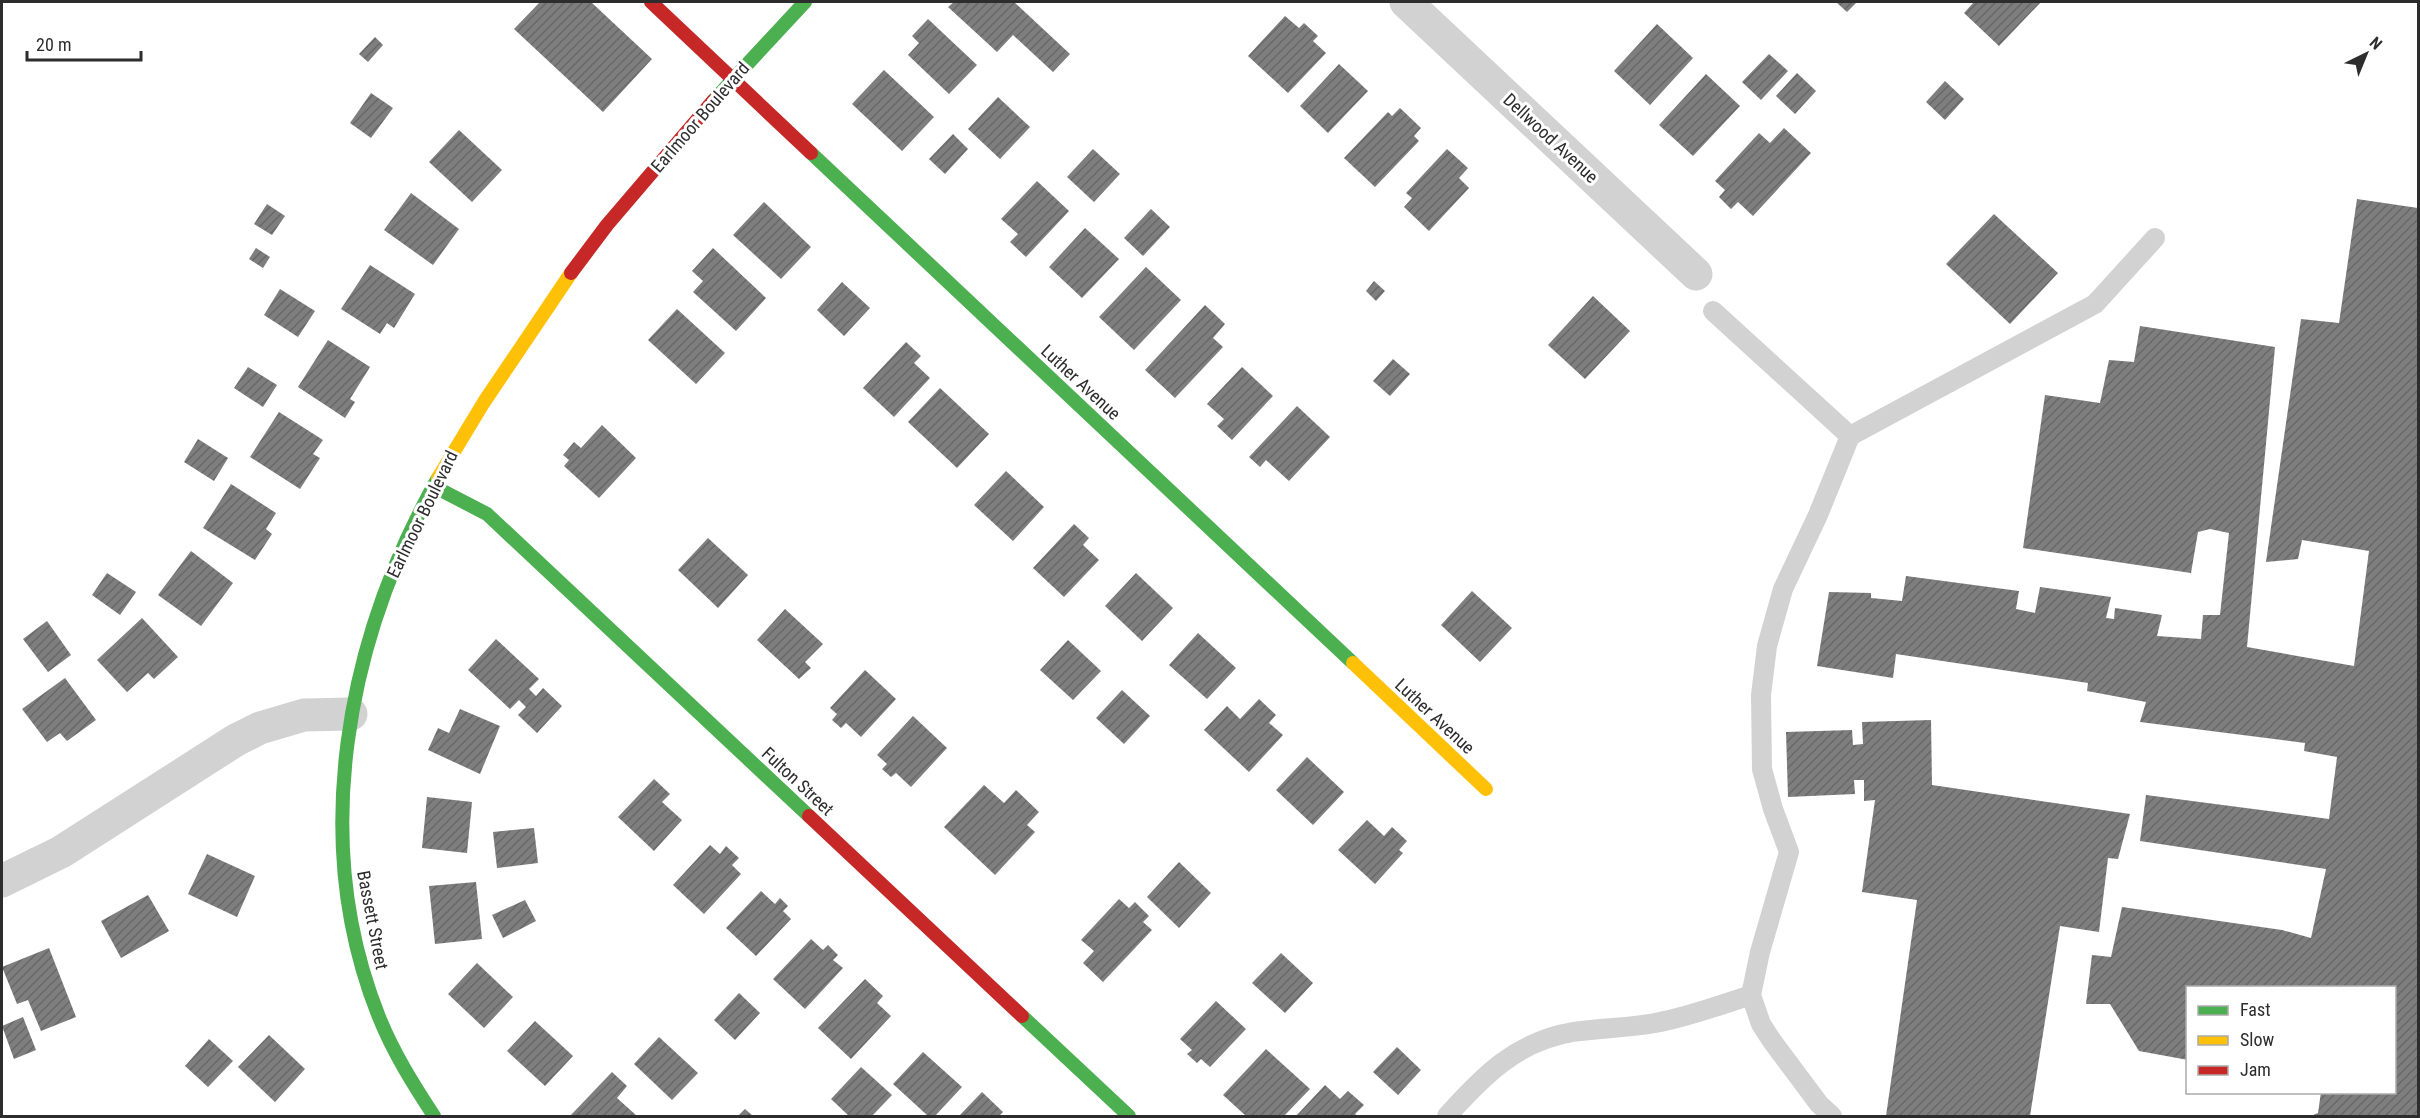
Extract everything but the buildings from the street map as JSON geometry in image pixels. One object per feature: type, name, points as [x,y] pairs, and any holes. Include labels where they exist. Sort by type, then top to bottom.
[{"type":"street","name":"Luther Avenue","points":[[651,2],[1486,789]]},
{"type":"street","name":"Earlmoor Boulevard","points":[[351,714],[362,660],[379,606],[406,541],[433,486],[464,433],[579,263],[663,158],[805,2]]},
{"type":"street","name":"Dellwood Avenue","points":[[1406,2],[1696,274]]},
{"type":"street","name":"Fulton Street","points":[[433,486],[487,514],[1129,1116]]},
{"type":"street","points":[[2,881],[61,852],[236,740],[260,729],[304,715],[351,714]]},
{"type":"street","name":"Bassett Street","points":[[351,714],[343,787],[342,822],[345,880],[353,929],[358,953],[378,1014],[395,1051],[434,1116]]},
{"type":"lane","points":[[1832,1116],[1819,1104],[1767,1033],[1761,1024],[1751,995],[1760,952],[1789,852],[1762,769],[1761,695],[1767,646],[1783,589],[1850,436],[2095,304],[2155,238]]},
{"type":"lane","points":[[1713,311],[1850,436]]},
{"type":"lane","points":[[1447,1116],[1498,1064],[1528,1046],[1573,1032],[1656,1023],[1751,995]]},
{"type":"traffic: fast","points":[[713,101],[805,2]]},
{"type":"traffic: fast","points":[[811,153],[1353,663]]},
{"type":"traffic: fast","points":[[434,1116],[391,1043],[379,1017],[357,950],[345,881],[342,811],[348,742],[361,673],[380,605],[406,540],[438,478]]},
{"type":"traffic: fast","points":[[433,486],[487,514],[809,816]]},
{"type":"traffic: fast","points":[[1022,1016],[1129,1116]]},
{"type":"traffic: slow","points":[[438,478],[484,402],[571,273]]},
{"type":"traffic: slow","points":[[1353,663],[1486,789]]},
{"type":"traffic: jam","points":[[651,2],[811,153]]},
{"type":"traffic: jam","points":[[571,273],[607,225],[713,101]]},
{"type":"traffic: jam","points":[[809,816],[1022,1016]]}]
